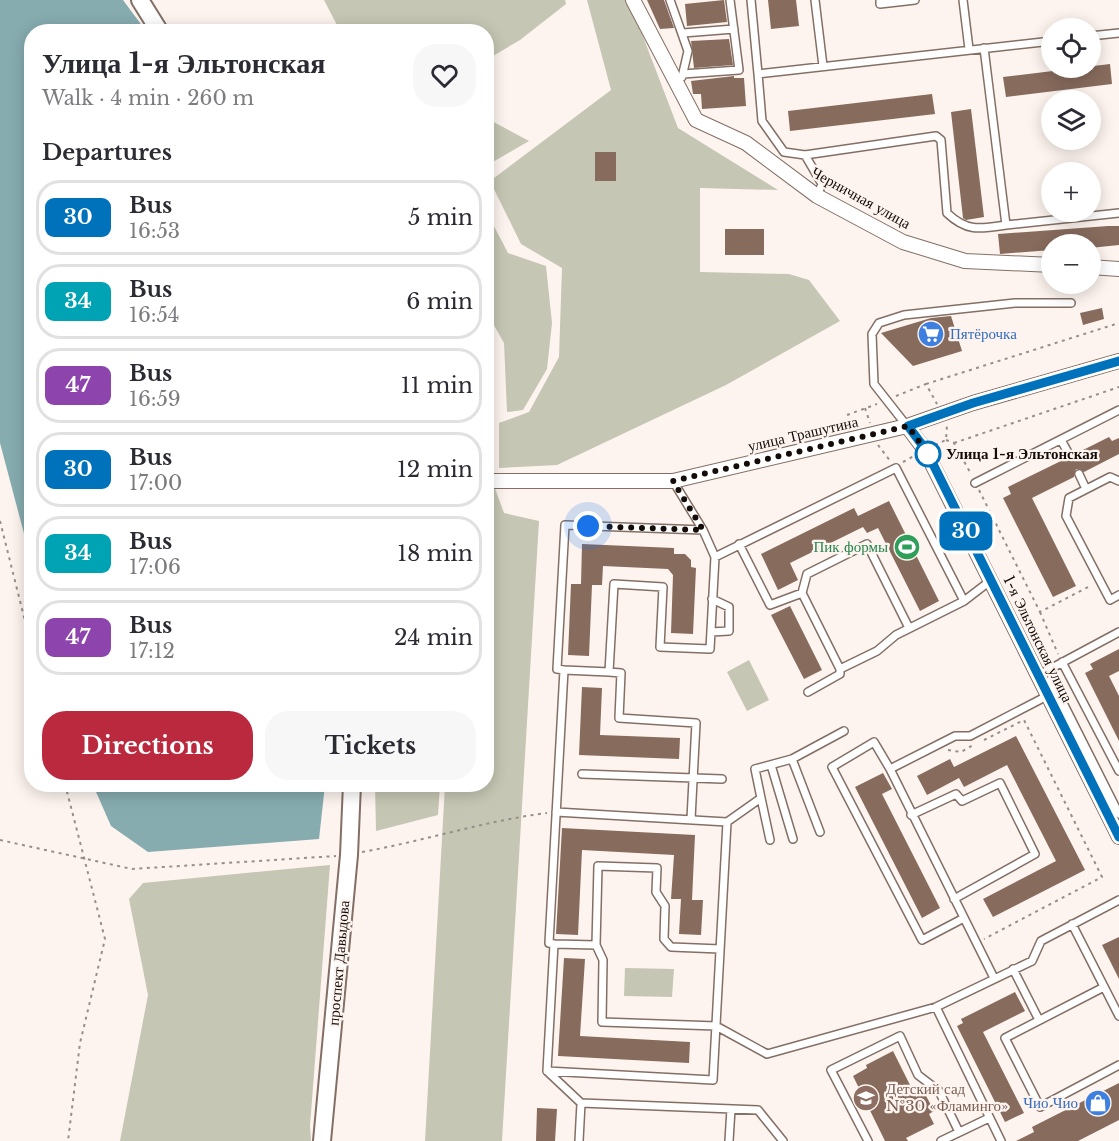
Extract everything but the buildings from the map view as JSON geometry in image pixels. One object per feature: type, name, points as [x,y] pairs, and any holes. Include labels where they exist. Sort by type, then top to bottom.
[{"type":"street","points":[[140,0],[155,24]]},
{"type":"street","name":"Черничная улица","points":[[633,0],[696,120],[746,143],[817,196],[903,242],[965,261],[1041,264]]},
{"type":"street","points":[[1101,268],[1119,269]]},
{"type":"street","name":"улица Трашутина","points":[[494,481],[673,481],[908,426],[973,403],[1119,361]]},
{"type":"street","name":"1-я Эльтонская улица","points":[[908,426],[926,450],[990,581],[1044,677],[1047,696],[1119,837]]},
{"type":"street","name":"проспект Давыдова","points":[[322,1141],[349,855],[352,792]]},
{"type":"lane","points":[[670,0],[688,51],[678,88]]},
{"type":"lane","points":[[683,74],[739,70],[730,0]]},
{"type":"lane","points":[[751,0],[762,121],[784,152],[805,154],[936,136],[941,140],[947,213],[958,224],[982,230],[1006,225],[1119,213]]},
{"type":"lane","points":[[815,0],[823,66]]},
{"type":"lane","points":[[880,0],[880,4],[915,0]]},
{"type":"lane","points":[[963,0],[969,50]]},
{"type":"lane","points":[[683,33],[734,29]]},
{"type":"lane","points":[[1101,35],[1119,33]]},
{"type":"lane","points":[[758,74],[1041,42]]},
{"type":"lane","points":[[984,48],[1006,225]]},
{"type":"lane","points":[[805,154],[822,183],[817,196]]},
{"type":"lane","points":[[908,426],[874,384],[872,333],[879,323],[904,315],[926,312],[1015,303],[1071,303]]},
{"type":"lane","points":[[975,483],[1119,410]]},
{"type":"lane","points":[[1061,440],[1070,456]]},
{"type":"lane","points":[[715,557],[896,468],[964,600]]},
{"type":"lane","points":[[1079,474],[1086,489]]},
{"type":"lane","points":[[1119,481],[1110,477],[1069,498],[1066,516],[1110,600],[1119,595]]},
{"type":"lane","points":[[609,672],[614,584],[663,587],[660,647],[710,649],[715,557],[703,530],[673,481]]},
{"type":"lane","points":[[691,819],[696,723],[619,718],[621,673],[557,669],[566,525],[703,530]]},
{"type":"lane","points":[[739,544],[770,605],[802,593]]},
{"type":"lane","points":[[808,692],[840,674],[840,669],[802,593],[807,574],[867,544],[909,628]]},
{"type":"lane","points":[[840,669],[877,651],[909,628],[964,600],[990,581]]},
{"type":"lane","points":[[711,632],[729,631],[729,607],[712,599]]},
{"type":"lane","points":[[1119,632],[1062,662],[1044,677],[1119,814]]},
{"type":"lane","points":[[1062,662],[1119,771]]},
{"type":"lane","points":[[564,670],[549,944],[596,945]]},
{"type":"lane","points":[[890,770],[955,736],[970,736],[1047,696]]},
{"type":"lane","points":[[770,840],[755,770],[792,759],[844,731]]},
{"type":"lane","points":[[964,918],[922,940],[832,767],[874,742],[890,770],[911,815],[964,918],[994,978]]},
{"type":"lane","points":[[792,759],[820,832]]},
{"type":"lane","points":[[771,765],[793,838]]},
{"type":"lane","points":[[582,774],[722,779]]},
{"type":"lane","points":[[911,815],[956,794],[962,801],[1000,783],[1035,854],[954,899]]},
{"type":"lane","points":[[556,812],[727,822],[761,798]]},
{"type":"lane","points":[[547,1071],[713,1080],[727,822]]},
{"type":"lane","points":[[720,949],[671,947],[664,939],[666,906],[656,892],[657,868],[598,866],[596,945],[603,960],[602,1022],[716,1026],[767,1054],[936,1007],[1032,961],[1041,941],[1119,900]]},
{"type":"lane","points":[[1072,924],[1119,1016]]},
{"type":"lane","points":[[554,944],[547,1071],[581,1103],[758,1110],[783,1141]]},
{"type":"lane","points":[[1013,969],[1039,1020]]},
{"type":"lane","points":[[1104,987],[1005,1038],[1040,1107],[1119,1065]]},
{"type":"lane","points":[[936,1007],[1001,1141]]},
{"type":"lane","points":[[868,1141],[831,1070],[900,1036],[918,1075],[939,1091],[959,1132]]},
{"type":"lane","points":[[579,1141],[581,1103]]},
{"type":"lane","points":[[729,1141],[731,1109]]},
{"type":"lane","points":[[941,1141],[989,1118]]},
{"type":"path","points":[[926,384],[1119,323]]},
{"type":"path","points":[[946,440],[954,443],[1119,387]]},
{"type":"path","points":[[954,443],[1040,612],[1062,662]]},
{"type":"path","points":[[0,522],[24,617]]},
{"type":"path","points":[[1040,612],[1100,581]]},
{"type":"path","points":[[67,792],[105,939],[80,1043],[68,1141]]},
{"type":"path","points":[[0,840],[132,869],[349,855],[444,835],[504,818],[556,812]]},
{"type":"green space","points":[[324,0],[565,0],[566,4],[520,40],[494,55],[494,24],[336,24]]},
{"type":"green space","points":[[587,0],[629,0],[678,128],[778,190],[700,188],[700,272],[789,274],[809,280],[840,321],[726,385],[557,465],[499,468],[499,423],[529,412],[559,357],[562,268],[521,244],[494,189],[494,178],[611,90]]},
{"type":"green space","points":[[494,122],[529,141],[494,161]]},
{"type":"green space","points":[[494,226],[508,253],[546,266],[552,323],[547,369],[523,410],[507,412],[504,343],[494,325]]},
{"type":"green space","points":[[494,486],[504,513],[539,521],[502,1141],[425,1141],[445,792],[494,792]]},
{"type":"green space","points":[[749,660],[769,700],[747,711],[727,672]]},
{"type":"green space","points":[[375,792],[440,792],[438,815],[376,831]]},
{"type":"green space","points":[[330,865],[310,1126],[311,1141],[120,1141],[148,995],[129,899],[143,883]]},
{"type":"green space","points":[[625,968],[674,969],[672,997],[624,996]]},
{"type":"water","points":[[0,0],[123,0],[141,24],[24,24],[24,534],[0,443]]},
{"type":"water","points":[[96,792],[324,792],[319,839],[148,852],[111,826]]},
{"type":"bus line","name":"30","points":[[1119,361],[973,403],[908,426],[926,450],[1119,837]]},
{"type":"place","name":"Пятёрочка","points":[[931,334]]},
{"type":"place","name":"Улица 1-я Эльтонская","points":[[928,454]]},
{"type":"place","name":"Пик формы","points":[[907,547]]},
{"type":"place","name":"Детский сад №30 «Фламинго»","points":[[866,1098]]},
{"type":"place","name":"Чио Чио","points":[[1098,1103]]},
{"type":"route","points":[[588,526],[703,530],[673,481],[908,426],[928,454]]}]
